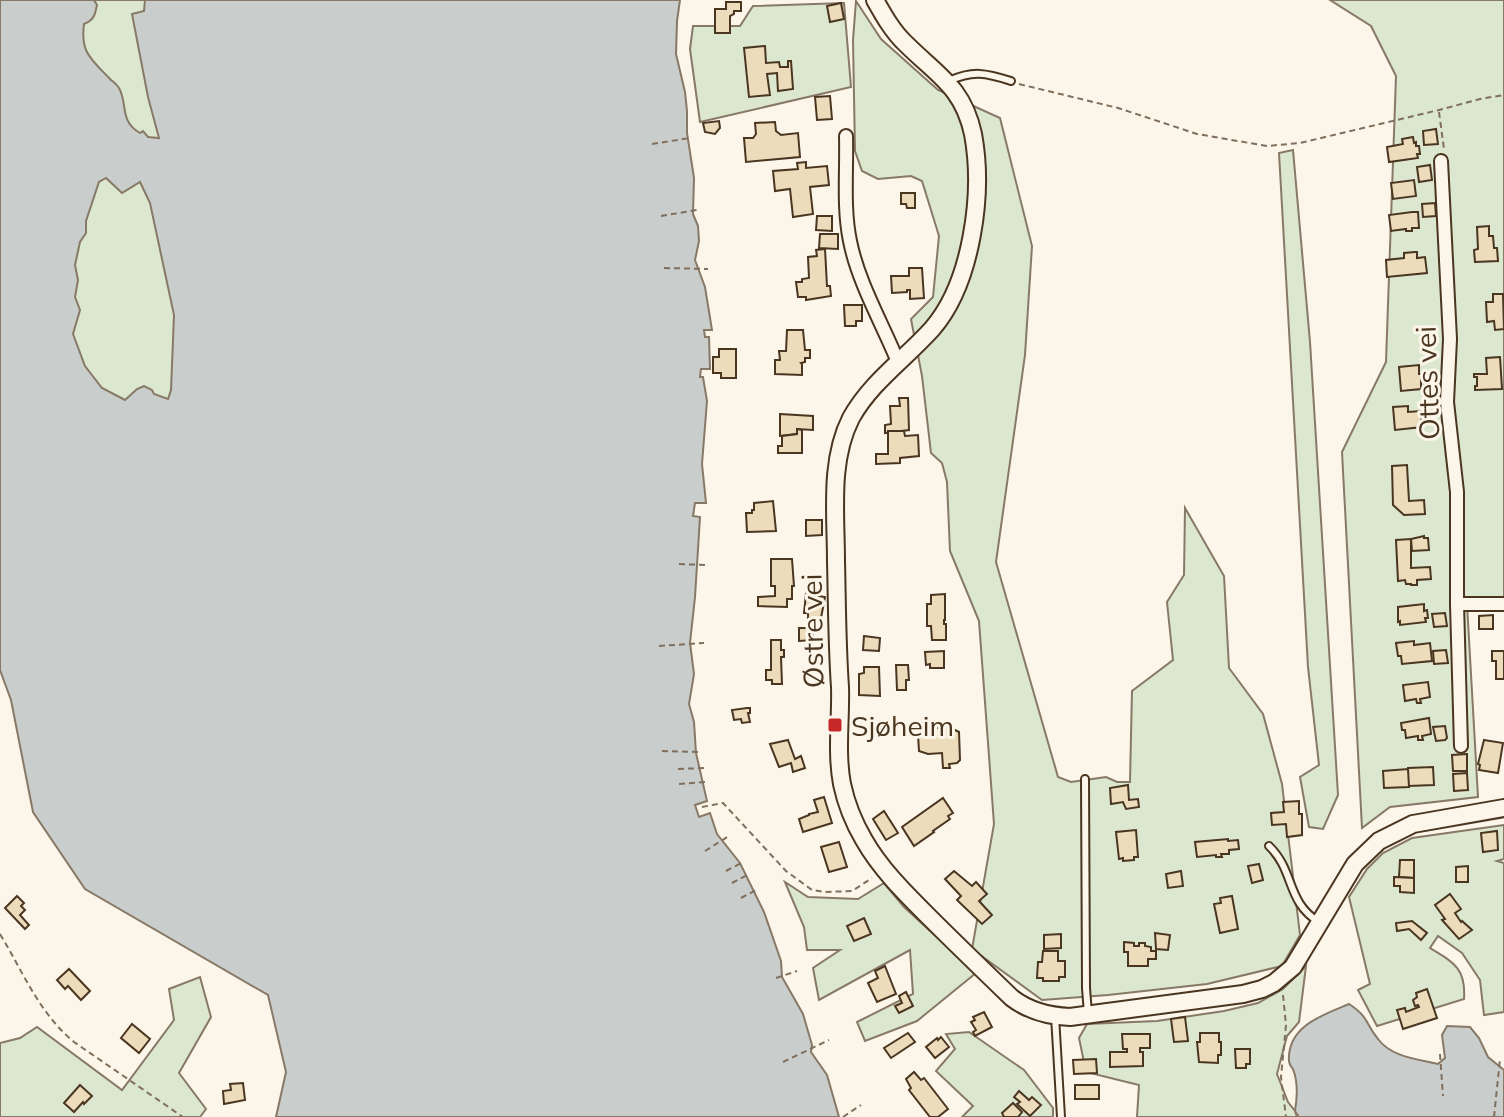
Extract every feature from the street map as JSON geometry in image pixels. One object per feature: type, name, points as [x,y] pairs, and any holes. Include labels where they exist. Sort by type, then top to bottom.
[{"type":"street","name":"Østre vei","points":[[875,0],[904,42],[948,82],[964,106],[974,142],[976,178],[971,239],[962,278],[950,304],[933,327],[859,405],[846,429],[839,458],[836,502],[839,761],[842,782],[858,828],[885,870],[1012,998],[1037,1012],[1055,1016],[1088,1014],[1262,989],[1293,967],[1355,864],[1387,836],[1413,824],[1504,808]]},
{"type":"street","points":[[846,136],[850,242],[859,272],[898,362]]},
{"type":"street","name":"Ottes vei","points":[[1441,161],[1450,339],[1447,402],[1457,492],[1461,746]]},
{"type":"street","points":[[1457,604],[1504,604]]},
{"type":"lane","points":[[948,82],[975,73],[1011,81]]},
{"type":"lane","points":[[1085,779],[1088,1014]]},
{"type":"lane","points":[[1269,846],[1281,859],[1302,909],[1319,922]]},
{"type":"lane","points":[[1055,1016],[1061,1117]]},
{"type":"path","points":[[1011,81],[1118,108],[1197,134],[1267,146],[1300,143],[1504,95]]},
{"type":"path","points":[[1439,110],[1444,146],[1441,161]]},
{"type":"path","points":[[652,144],[690,138]]},
{"type":"path","points":[[661,216],[697,210]]},
{"type":"path","points":[[664,268],[708,269]]},
{"type":"path","points":[[679,564],[705,565]]},
{"type":"path","points":[[659,646],[704,643]]},
{"type":"path","points":[[662,751],[700,752]]},
{"type":"path","points":[[678,769],[704,768]]},
{"type":"path","points":[[679,784],[706,782]]},
{"type":"path","points":[[702,807],[723,803],[786,871],[812,890],[852,891],[885,870]]},
{"type":"path","points":[[705,851],[729,836]]},
{"type":"path","points":[[726,871],[743,862]]},
{"type":"path","points":[[732,883],[749,874]]},
{"type":"path","points":[[741,898],[758,889]]},
{"type":"path","points":[[0,934],[43,1009],[58,1028],[183,1117]]},
{"type":"path","points":[[776,978],[797,971]]},
{"type":"path","points":[[1281,978],[1286,1025],[1281,1077],[1286,1117]]},
{"type":"path","points":[[783,1062],[829,1040]]},
{"type":"path","points":[[1440,1054],[1443,1096]]},
{"type":"path","points":[[1494,1117],[1500,1059]]},
{"type":"path","points":[[843,1117],[861,1105]]},
{"type":"green space","points":[[42,0],[160,0],[178,119],[180,481],[0,662],[0,44]]},
{"type":"green space","points":[[1330,0],[1504,0],[1504,601],[1467,604],[1478,797],[1390,807],[1362,828],[1342,452],[1386,362],[1396,76],[1371,26]]},
{"type":"green space","points":[[856,1],[881,39],[938,90],[1000,118],[1032,246],[1025,355],[996,562],[1058,777],[1071,782],[1106,777],[1117,782],[1130,782],[1132,691],[1173,660],[1167,602],[1184,575],[1185,508],[1224,576],[1229,668],[1263,714],[1282,784],[1300,935],[1282,966],[1207,984],[1042,1000],[972,949],[994,824],[979,621],[950,551],[947,482],[942,463],[931,453],[922,376],[911,319],[933,297],[939,236],[922,181],[911,176],[878,179],[862,171],[855,151],[853,40]]},
{"type":"green space","points":[[844,3],[851,87],[700,122],[690,49],[693,26],[740,26],[753,6]]},
{"type":"green space","points":[[1293,150],[1310,342],[1338,795],[1323,829],[1309,827],[1300,777],[1319,765],[1308,667],[1279,153]]},
{"type":"green space","points":[[1504,825],[1504,859],[1497,861],[1504,863],[1504,1012],[1484,1015],[1480,980],[1462,953],[1438,936],[1430,948],[1446,958],[1461,974],[1464,999],[1377,1026],[1358,990],[1370,984],[1349,897],[1367,869],[1383,853],[1412,838]]},
{"type":"green space","points":[[785,882],[808,897],[858,899],[884,883],[904,907],[976,973],[917,1021],[865,1041],[857,1022],[913,994],[910,950],[819,1000],[813,968],[840,950],[807,950],[804,927]]},
{"type":"green space","points":[[1306,966],[1299,1022],[1287,1036],[1277,1074],[1297,1117],[1137,1117],[1139,1085],[1086,1072],[1079,1038],[1087,1024],[1157,1021],[1258,1003],[1283,989]]},
{"type":"green space","points":[[200,977],[211,1017],[179,1073],[206,1109],[200,1117],[0,1117],[0,1043],[20,1038],[37,1027],[122,1090],[174,1020],[169,989]]},
{"type":"green space","points":[[969,1032],[1024,1070],[1053,1108],[1053,1117],[962,1117],[973,1106],[936,1071],[955,1049],[946,1034]]},
{"type":"shaded area","points":[[0,0],[94,0],[97,5],[95,14],[84,24],[86,49],[93,61],[119,88],[126,118],[133,128],[140,133],[143,131],[148,137],[159,138],[132,14],[144,11],[145,0],[680,0],[676,54],[685,92],[694,178],[693,214],[699,241],[695,260],[705,287],[712,330],[704,330],[705,337],[709,337],[710,369],[701,369],[700,377],[703,377],[707,401],[702,464],[706,503],[695,503],[693,516],[700,517],[690,643],[694,674],[689,704],[707,801],[695,805],[699,817],[710,813],[717,834],[740,863],[764,912],[781,961],[782,977],[803,1014],[812,1045],[811,1052],[827,1075],[839,1117],[276,1117],[286,1072],[268,995],[85,889],[33,812],[11,700],[0,670]],"holes":[[[106,178],[122,193],[140,182],[150,203],[174,315],[168,399],[144,386],[125,400],[102,388],[85,366],[73,334],[80,310],[75,297],[78,280],[75,265],[99,182]]]},
{"type":"shaded area","points":[[1349,1004],[1390,1050],[1438,1064],[1445,1058],[1442,1035],[1447,1026],[1470,1027],[1488,1057],[1504,1070],[1504,1117],[1299,1117],[1295,1111],[1295,1077],[1289,1061],[1294,1039],[1308,1024]]},
{"type":"building","points":[[726,2],[741,2],[741,11],[734,11],[730,16],[730,33],[715,33],[715,9],[726,9]]},
{"type":"building","points":[[841,3],[844,19],[830,22],[827,6]]},
{"type":"building","points":[[765,46],[766,63],[779,62],[780,67],[788,67],[788,61],[791,61],[793,89],[778,91],[777,73],[767,74],[770,95],[749,97],[744,48]]},
{"type":"building","points":[[830,96],[832,119],[817,120],[815,97]]},
{"type":"building","points":[[719,121],[720,128],[715,134],[705,132],[703,123]]},
{"type":"building","points":[[775,122],[776,131],[781,135],[798,133],[800,157],[746,162],[744,138],[753,138],[756,134],[755,123]]},
{"type":"building","points":[[1436,129],[1438,144],[1424,145],[1423,131]]},
{"type":"building","points":[[1413,137],[1416,146],[1419,146],[1418,158],[1389,162],[1387,147],[1403,144],[1402,139]]},
{"type":"building","points":[[806,162],[806,168],[827,166],[829,185],[810,187],[813,214],[793,217],[790,189],[775,191],[773,171],[798,169],[797,163]]},
{"type":"building","points":[[1430,165],[1432,180],[1419,182],[1417,167]]},
{"type":"building","points":[[1414,180],[1416,196],[1393,199],[1391,183]]},
{"type":"building","points":[[901,193],[915,193],[915,208],[901,204]]},
{"type":"building","points":[[1435,203],[1436,216],[1423,217],[1422,204]]},
{"type":"building","points":[[1418,212],[1419,228],[1391,231],[1389,215]]},
{"type":"building","points":[[817,216],[832,216],[832,231],[816,230]]},
{"type":"building","points":[[1489,226],[1489,236],[1493,236],[1498,261],[1475,262],[1477,227]]},
{"type":"building","points":[[820,234],[838,234],[838,249],[819,248]]},
{"type":"building","points":[[825,249],[827,286],[830,286],[831,296],[806,300],[806,297],[798,297],[796,282],[809,278],[808,257],[817,256],[816,250]]},
{"type":"building","points":[[1417,252],[1417,258],[1425,257],[1427,273],[1387,277],[1386,260],[1404,258],[1404,253]]},
{"type":"building","points":[[909,268],[922,268],[924,298],[910,299],[910,290],[892,293],[891,276],[909,276]]},
{"type":"building","points":[[1493,294],[1503,294],[1504,329],[1495,330],[1494,321],[1487,322],[1486,302],[1493,302]]},
{"type":"building","points":[[844,305],[862,305],[862,321],[856,321],[856,326],[845,326]]},
{"type":"building","points":[[787,330],[803,330],[805,350],[810,350],[810,358],[805,358],[805,362],[801,363],[802,375],[775,374],[775,360],[780,360],[779,351],[786,351]]},
{"type":"building","points":[[719,349],[736,349],[736,378],[721,378],[721,373],[713,373],[713,357],[719,357]]},
{"type":"building","points":[[1500,357],[1502,389],[1475,390],[1477,377],[1474,374],[1487,374],[1486,358]]},
{"type":"building","points":[[1419,365],[1421,389],[1401,391],[1399,367]]},
{"type":"building","points":[[1438,379],[1439,394],[1425,395],[1424,380]]},
{"type":"building","points":[[899,398],[908,398],[909,430],[885,433],[885,425],[891,424],[890,406],[900,406]]},
{"type":"building","points":[[1408,406],[1408,412],[1421,411],[1422,427],[1395,430],[1393,407]]},
{"type":"building","points":[[780,414],[813,416],[813,430],[797,429],[797,434],[780,436]]},
{"type":"building","points":[[797,429],[802,430],[802,453],[778,453],[782,436],[797,434]]},
{"type":"building","points":[[888,431],[904,431],[905,436],[918,435],[919,456],[900,458],[900,463],[876,464],[876,454],[888,454]]},
{"type":"building","points":[[1407,465],[1409,501],[1424,500],[1425,514],[1404,515],[1393,505],[1392,466]]},
{"type":"building","points":[[773,501],[776,531],[747,532],[746,513],[752,513],[754,503]]},
{"type":"building","points":[[806,520],[822,520],[822,535],[806,536]]},
{"type":"building","points":[[1428,538],[1429,550],[1412,551],[1411,539]]},
{"type":"building","points":[[1411,539],[1411,568],[1430,567],[1431,579],[1417,580],[1417,585],[1406,584],[1405,580],[1398,581],[1396,540]]},
{"type":"building","points":[[771,559],[792,559],[794,586],[792,599],[787,599],[787,607],[758,606],[758,597],[775,596],[775,586],[771,586]]},
{"type":"building","points":[[806,594],[825,597],[821,618],[808,618],[808,613],[804,613]]},
{"type":"building","points":[[945,594],[946,640],[932,640],[931,626],[927,626],[927,604],[931,604],[931,595]]},
{"type":"building","points":[[1424,604],[1428,618],[1425,618],[1426,622],[1400,625],[1398,607]]},
{"type":"building","points":[[1445,613],[1447,626],[1434,627],[1432,614]]},
{"type":"building","points":[[1493,615],[1493,629],[1479,629],[1479,616]]},
{"type":"building","points":[[799,628],[813,628],[813,640],[799,641]]},
{"type":"building","points":[[864,636],[880,638],[879,651],[863,650]]},
{"type":"building","points":[[771,640],[781,640],[781,650],[784,650],[784,657],[781,657],[782,684],[772,684],[772,680],[766,680],[766,670],[771,670]]},
{"type":"building","points":[[1414,641],[1414,645],[1430,643],[1432,661],[1402,664],[1396,643]]},
{"type":"building","points":[[1446,650],[1448,663],[1434,664],[1433,651]]},
{"type":"building","points":[[944,651],[944,668],[926,665],[925,652]]},
{"type":"building","points":[[1492,651],[1504,651],[1504,679],[1496,679],[1496,661],[1492,661]]},
{"type":"building","points":[[896,665],[908,665],[906,690],[897,690]]},
{"type":"building","points":[[864,667],[879,667],[880,696],[859,695],[859,674],[864,673]]},
{"type":"building","points":[[1428,682],[1430,697],[1420,699],[1421,703],[1417,703],[1416,699],[1405,701],[1403,685]]},
{"type":"building","points":[[750,708],[750,722],[734,720],[732,710]]},
{"type":"building","points":[[1429,718],[1431,734],[1422,736],[1423,740],[1418,740],[1418,736],[1406,738],[1401,723]]},
{"type":"building","points":[[946,723],[952,723],[953,729],[959,732],[960,760],[949,764],[950,768],[943,768],[942,753],[919,751],[918,735],[926,734],[926,728],[941,728]]},
{"type":"building","points":[[1445,726],[1447,738],[1436,741],[1433,727]]},
{"type":"building","points":[[788,740],[795,759],[801,756],[805,768],[793,772],[791,763],[779,767],[770,744]]},
{"type":"building","points":[[1484,740],[1503,743],[1498,773],[1479,770]]},
{"type":"building","points":[[1467,754],[1467,771],[1453,771],[1452,755]]},
{"type":"building","points":[[1433,767],[1434,785],[1408,786],[1408,768]]},
{"type":"building","points":[[1408,769],[1409,787],[1384,788],[1383,771]]},
{"type":"building","points":[[1467,773],[1468,790],[1454,791],[1453,774]]},
{"type":"building","points":[[1128,785],[1129,800],[1138,799],[1139,807],[1126,809],[1123,802],[1111,804],[1110,788]]},
{"type":"building","points":[[824,797],[832,823],[803,832],[799,819],[818,812],[814,800]]},
{"type":"building","points":[[943,798],[953,813],[948,816],[950,819],[914,846],[902,827]]},
{"type":"building","points":[[1299,801],[1302,835],[1287,837],[1286,824],[1272,825],[1271,813],[1284,812],[1283,802]]},
{"type":"building","points":[[884,811],[898,833],[886,840],[873,819]]},
{"type":"building","points":[[1136,830],[1138,857],[1134,860],[1119,859],[1116,832]]},
{"type":"building","points":[[1497,831],[1498,850],[1483,852],[1481,833]]},
{"type":"building","points":[[1238,840],[1239,849],[1229,850],[1229,854],[1221,854],[1222,857],[1197,857],[1195,842]]},
{"type":"building","points":[[839,842],[847,867],[829,872],[821,847]]},
{"type":"building","points":[[1400,860],[1414,860],[1414,878],[1399,877]]},
{"type":"building","points":[[1259,864],[1263,880],[1252,883],[1248,866]]},
{"type":"building","points":[[1468,866],[1468,882],[1456,882],[1456,867]]},
{"type":"building","points":[[954,871],[972,886],[976,882],[987,894],[979,901],[992,915],[982,924],[957,900],[961,896],[945,879]]},
{"type":"building","points":[[1181,871],[1183,886],[1168,888],[1166,874]]},
{"type":"building","points":[[1394,877],[1414,878],[1414,893],[1400,892],[1400,886],[1394,886]]},
{"type":"building","points":[[1450,894],[1461,909],[1455,913],[1472,930],[1459,939],[1442,920],[1445,919],[1435,905]]},
{"type":"building","points":[[17,896],[24,903],[21,906],[25,910],[20,915],[29,925],[25,929],[5,908]]},
{"type":"building","points":[[1232,896],[1238,929],[1220,933],[1214,904],[1221,903],[1220,898]]},
{"type":"building","points":[[864,918],[871,934],[854,941],[847,926]]},
{"type":"building","points":[[1412,921],[1427,933],[1421,940],[1409,929],[1397,931],[1396,923]]},
{"type":"building","points":[[1155,933],[1170,935],[1168,950],[1156,949]]},
{"type":"building","points":[[1061,934],[1061,948],[1044,949],[1044,935]]},
{"type":"building","points":[[1124,942],[1134,943],[1134,946],[1145,943],[1151,951],[1156,951],[1156,959],[1148,959],[1148,966],[1128,966]]},
{"type":"building","points":[[1043,951],[1058,951],[1058,961],[1065,961],[1065,977],[1059,977],[1059,981],[1037,978],[1038,962],[1042,962]]},
{"type":"building","points":[[885,966],[896,994],[877,1002],[868,983],[878,978],[875,971]]},
{"type":"building","points":[[69,969],[90,991],[81,1000],[68,986],[65,989],[57,980]]},
{"type":"building","points":[[1427,989],[1437,1018],[1403,1029],[1397,1010],[1405,1008],[1406,1012],[1419,1007],[1413,1000],[1417,997],[1416,993]]},
{"type":"building","points":[[906,992],[913,1006],[899,1013],[895,1006],[902,1003],[899,996]]},
{"type":"building","points":[[984,1012],[992,1027],[975,1036],[973,1032],[976,1030],[971,1022],[975,1020],[973,1017]]},
{"type":"building","points":[[1185,1017],[1188,1041],[1174,1042],[1171,1019]]},
{"type":"building","points":[[132,1024],[150,1039],[139,1053],[121,1038]]},
{"type":"building","points":[[908,1033],[915,1042],[891,1058],[884,1048]]},
{"type":"building","points":[[1200,1033],[1219,1033],[1221,1055],[1218,1055],[1218,1063],[1199,1062],[1197,1042],[1200,1042]]},
{"type":"building","points":[[1122,1034],[1150,1034],[1150,1048],[1140,1048],[1143,1066],[1110,1067],[1110,1052],[1127,1052],[1123,1049]]},
{"type":"building","points":[[941,1037],[949,1047],[935,1058],[926,1047]]},
{"type":"building","points":[[1235,1049],[1250,1049],[1250,1064],[1246,1064],[1246,1068],[1236,1068]]},
{"type":"building","points":[[1096,1059],[1097,1073],[1074,1074],[1073,1060]]},
{"type":"building","points":[[914,1072],[921,1080],[924,1078],[948,1109],[938,1117],[930,1117],[909,1090],[911,1088],[906,1079]]},
{"type":"building","points":[[243,1083],[245,1100],[224,1104],[223,1091],[231,1090],[230,1084]]},
{"type":"building","points":[[80,1085],[92,1096],[74,1112],[64,1103]]},
{"type":"building","points":[[1075,1085],[1099,1085],[1099,1099],[1075,1099]]},
{"type":"building","points":[[1019,1091],[1041,1105],[1030,1116],[1017,1104],[1020,1102],[1014,1097]]},
{"type":"building","points":[[1013,1103],[1022,1112],[1018,1117],[1004,1117],[1002,1113]]},
{"type":"place","name":"Sjøheim","points":[[835,725]]}]
